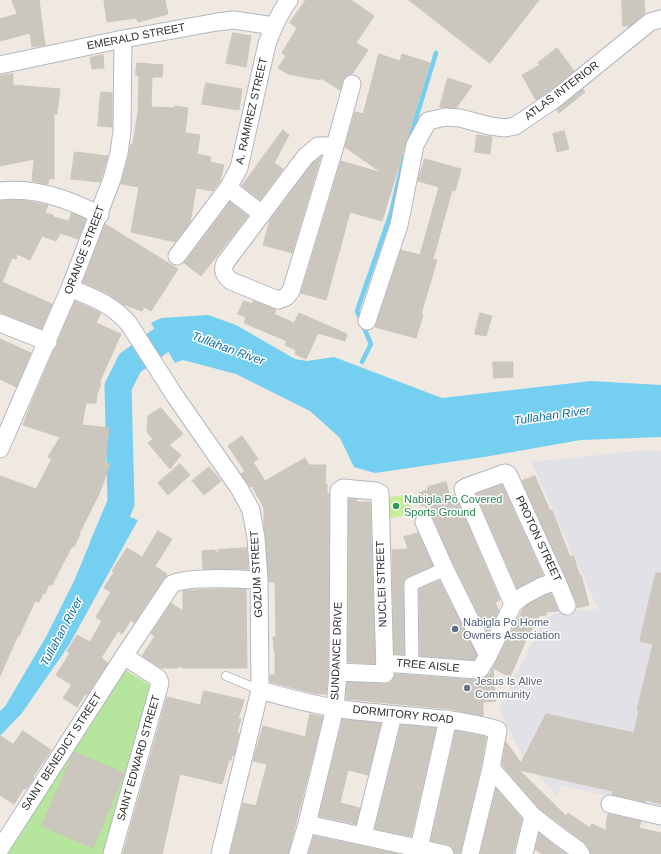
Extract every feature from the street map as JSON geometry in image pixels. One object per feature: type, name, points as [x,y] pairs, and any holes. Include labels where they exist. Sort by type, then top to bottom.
[{"type":"street","name":"A. RAMIREZ STREET","points":[[177,256],[228,188],[238,168],[267,44],[283,8],[289,0]]},
{"type":"street","name":"ATLAS INTERIOR","points":[[367,321],[399,225],[415,144],[428,121],[445,117],[460,118],[505,128],[515,126],[555,99],[650,22],[661,19]]},
{"type":"street","name":"EMERALD STREET","points":[[0,65],[123,39],[217,22],[234,20],[274,26]]},
{"type":"street","name":"ORANGE STREET","points":[[0,449],[48,342],[100,215],[112,179],[119,153],[122,131],[123,39]]},
{"type":"street","points":[[335,146],[318,146],[305,157],[225,263],[223,268],[224,274],[231,281],[278,300],[286,297],[291,291],[335,146],[352,84]]},
{"type":"street","points":[[228,188],[262,214]]},
{"type":"street","points":[[0,191],[32,191],[54,196],[71,201],[100,215]]},
{"type":"street","name":"GOZUM STREET","points":[[70,288],[111,307],[122,316],[239,488],[251,510],[256,538],[259,580],[260,690],[220,854]]},
{"type":"street","points":[[0,324],[48,342]]},
{"type":"street","name":"PROTON STREET","points":[[513,604],[464,489],[505,473],[508,474],[568,606]]},
{"type":"street","name":"NUCLEI STREET","points":[[339,491],[343,488],[375,491],[380,493],[385,668]]},
{"type":"street","name":"SUNDANCE DRIVE","points":[[298,854],[307,824],[335,708],[338,672],[339,491]]},
{"type":"street","points":[[424,522],[488,656]]},
{"type":"street","points":[[412,664],[411,584],[446,569]]},
{"type":"street","name":"SAINT BENEDICT STREET","points":[[0,849],[172,584],[176,582],[203,579],[259,580]]},
{"type":"street","points":[[488,656],[513,604],[523,596],[542,586],[557,581]]},
{"type":"street","name":"SAINT EDWARD STREET","points":[[112,854],[160,683],[158,678],[124,656]]},
{"type":"street","name":"TREE AISLE","points":[[338,672],[412,664],[477,670],[480,669],[488,656]]},
{"type":"street","name":"DORMITORY ROAD","points":[[260,690],[306,703],[335,708],[392,715],[448,719],[478,724],[498,730],[491,768]]},
{"type":"street","points":[[363,836],[392,715]]},
{"type":"street","points":[[419,848],[448,719]]},
{"type":"street","points":[[491,768],[532,816],[578,850],[581,854]]},
{"type":"street","points":[[470,854],[491,768]]},
{"type":"street","points":[[610,804],[661,816]]},
{"type":"street","points":[[524,854],[532,816]]},
{"type":"street","points":[[307,824],[445,854]]},
{"type":"lane","points":[[226,676],[260,690]]},
{"type":"shaded area","points":[[646,450],[661,451],[661,808],[561,785],[557,796],[523,758],[499,708],[545,618],[567,609],[599,611],[531,462]]},
{"type":"green space","name":"Nabigla Po Covered Sports Ground","points":[[406,495],[413,514],[382,520],[382,498]]},
{"type":"green space","points":[[124,669],[150,685],[105,854],[6,854]]},
{"type":"water","points":[[208,315],[236,325],[295,359],[307,361],[334,357],[442,398],[591,381],[661,385],[661,437],[581,440],[484,457],[375,473],[354,467],[340,438],[310,411],[236,374],[183,360],[175,363],[151,323],[161,318]]},
{"type":"water","points":[[105,507],[138,520],[69,645],[22,713],[0,736],[0,711],[6,705],[47,635],[74,581]]},
{"type":"building","points":[[12,0],[39,0],[45,45],[32,47],[30,33],[0,41],[0,19],[17,14]]},
{"type":"building","points":[[165,0],[168,14],[138,22],[136,18],[107,22],[104,1]]},
{"type":"building","points":[[306,0],[351,0],[374,16],[356,43],[368,50],[352,74],[345,77],[340,90],[321,78],[320,80],[288,74],[278,68],[286,56],[282,53],[297,28],[290,23]]},
{"type":"building","points":[[409,0],[539,0],[490,63]]},
{"type":"building","points":[[622,0],[644,0],[645,13],[630,26],[623,26]]},
{"type":"building","points":[[233,33],[251,36],[246,67],[226,63]]},
{"type":"building","points":[[557,48],[574,71],[536,100],[522,75],[540,65],[538,63]]},
{"type":"building","points":[[379,54],[400,61],[402,54],[430,63],[382,221],[350,212],[326,300],[301,293],[341,161],[382,173],[345,147],[355,112],[363,114]]},
{"type":"building","points":[[103,55],[104,68],[92,69],[90,58]]},
{"type":"building","points":[[137,63],[163,65],[162,77],[152,77],[151,107],[175,108],[175,106],[188,108],[185,133],[200,135],[197,154],[211,157],[210,162],[224,165],[220,181],[213,191],[196,188],[190,223],[175,242],[131,232],[139,187],[121,184],[131,144],[133,144],[139,105],[139,76],[136,75]]},
{"type":"building","points":[[13,74],[13,85],[60,89],[57,114],[54,114],[54,179],[49,178],[48,184],[32,181],[34,159],[0,166],[0,76]]},
{"type":"building","points":[[448,78],[472,86],[456,108],[440,107]]},
{"type":"building","points":[[206,83],[242,89],[239,110],[202,104]]},
{"type":"building","points":[[583,89],[585,92],[559,113],[557,110]]},
{"type":"building","points":[[101,92],[112,93],[112,127],[98,126]]},
{"type":"building","points":[[283,130],[289,135],[274,163],[283,169],[260,200],[242,186]]},
{"type":"building","points":[[564,131],[569,149],[557,152],[553,134]]},
{"type":"building","points":[[477,135],[492,137],[490,154],[475,152]]},
{"type":"building","points":[[75,152],[108,156],[100,182],[71,179]]},
{"type":"building","points":[[321,156],[292,253],[263,245],[270,220],[312,164]]},
{"type":"building","points":[[425,159],[461,169],[455,191],[452,190],[433,259],[437,260],[421,314],[423,315],[416,338],[375,327],[401,250],[420,255],[439,187],[418,181]]},
{"type":"building","points":[[14,200],[48,205],[45,213],[53,215],[53,217],[69,221],[71,213],[86,219],[78,239],[60,233],[56,241],[42,236],[30,260],[17,254],[16,259],[12,258],[2,282],[52,304],[41,329],[0,312],[0,201]]},
{"type":"building","points":[[230,202],[248,216],[201,276],[184,263]]},
{"type":"building","points":[[105,224],[178,269],[151,311],[144,307],[142,311],[122,304],[107,293],[83,282]]},
{"type":"building","points":[[75,301],[101,313],[96,323],[121,334],[99,383],[101,383],[96,403],[86,403],[82,425],[109,428],[105,462],[110,464],[100,492],[74,547],[72,546],[52,585],[49,584],[45,594],[43,593],[39,602],[35,601],[0,676],[0,476],[36,489],[52,459],[48,457],[60,437],[23,425]]},
{"type":"building","points":[[244,301],[252,304],[253,301],[276,309],[274,314],[294,323],[299,313],[347,334],[345,341],[318,333],[306,359],[295,354],[296,350],[285,345],[287,341],[244,323],[246,317],[238,314]]},
{"type":"building","points":[[480,313],[492,316],[486,336],[475,334]]},
{"type":"building","points":[[0,339],[31,353],[16,387],[0,379]]},
{"type":"building","points":[[493,362],[513,362],[513,377],[494,378]]},
{"type":"building","points":[[161,408],[183,434],[169,445],[181,455],[170,469],[148,443],[153,439],[147,432],[148,416]]},
{"type":"building","points":[[242,436],[258,459],[253,462],[265,481],[305,458],[309,465],[326,465],[325,484],[327,484],[327,494],[329,494],[328,672],[326,694],[317,694],[270,682],[270,675],[275,675],[275,651],[273,637],[276,637],[275,582],[269,582],[264,527],[264,508],[252,486],[250,487],[241,474],[245,471],[228,446]]},
{"type":"building","points":[[180,464],[190,475],[168,495],[158,483]]},
{"type":"building","points":[[209,467],[221,481],[204,495],[192,481]]},
{"type":"building","points":[[535,476],[550,511],[552,510],[570,557],[573,555],[580,576],[581,575],[589,605],[577,608],[566,577],[522,481]]},
{"type":"building","points":[[446,482],[450,496],[455,495],[500,600],[495,602],[499,611],[488,633],[454,565],[433,518],[427,513],[425,505],[421,506],[418,493],[428,490],[428,487]]},
{"type":"building","points":[[502,485],[543,575],[517,588],[476,494]]},
{"type":"building","points":[[349,499],[357,499],[357,502],[370,502],[375,664],[348,662]]},
{"type":"building","points":[[158,531],[172,539],[155,566],[167,574],[134,623],[131,620],[122,634],[118,631],[101,658],[108,663],[87,695],[85,694],[77,707],[63,698],[72,685],[56,675],[70,653],[67,651],[77,635],[90,642],[102,621],[96,617],[111,592],[104,588],[114,572],[112,571],[127,548],[142,557]]},
{"type":"building","points":[[418,533],[433,566],[404,580],[404,654],[394,654],[392,550],[408,549],[404,537]]},
{"type":"building","points":[[247,548],[248,569],[203,569],[202,551],[214,550],[222,555],[218,550]]},
{"type":"building","points":[[656,573],[661,573],[661,804],[646,800],[645,802],[612,794],[613,791],[519,770],[566,816],[568,813],[590,828],[592,824],[607,831],[606,824],[608,814],[641,821],[639,828],[661,833],[661,854],[591,854],[589,848],[584,842],[540,809],[502,765],[506,742],[521,763],[546,714],[634,733],[639,711],[637,710],[653,644],[640,641]]},
{"type":"building","points":[[439,580],[477,655],[474,660],[420,656],[419,589]]},
{"type":"building","points":[[246,589],[247,668],[183,668],[180,666],[178,668],[161,668],[142,656],[155,636],[151,634],[171,603],[183,611],[183,591]]},
{"type":"building","points":[[551,593],[558,611],[546,612],[546,615],[539,616],[526,640],[510,677],[493,668],[496,701],[483,702],[483,716],[450,709],[346,699],[347,682],[385,684],[390,683],[395,674],[476,680],[483,678],[488,674],[489,675],[523,609],[528,604]]},
{"type":"building","points":[[204,691],[244,700],[238,719],[241,719],[237,732],[239,733],[234,756],[232,755],[231,760],[229,760],[222,784],[180,774],[162,854],[123,854],[167,697],[200,705]]},
{"type":"building","points":[[310,714],[323,717],[288,854],[230,854],[243,803],[256,806],[267,764],[253,761],[263,726],[305,737]]},
{"type":"building","points":[[343,719],[381,723],[368,775],[348,770],[340,803],[360,808],[356,824],[319,816]]},
{"type":"building","points":[[401,725],[436,728],[411,836],[375,829]]},
{"type":"building","points":[[23,731],[51,750],[33,777],[34,778],[26,789],[24,788],[14,804],[0,795],[0,736],[13,744]]},
{"type":"building","points":[[456,731],[486,737],[481,766],[460,854],[455,854],[452,847],[447,844],[431,841]]},
{"type":"building","points":[[74,752],[124,773],[93,848],[42,826]]},
{"type":"building","points":[[496,789],[522,819],[513,854],[480,854]]},
{"type":"building","points":[[539,833],[566,854],[542,854],[535,849]]},
{"type":"building","points":[[314,836],[398,854],[308,854]]},
{"type":"waterway","points":[[409,141],[436,53]]},
{"type":"waterway","points":[[362,362],[371,344],[357,311],[391,213],[404,157]]},
{"type":"waterway","name":"Tullahan River","points":[[103,546],[121,503],[118,387],[130,363],[171,333],[182,332],[195,337]]},
{"type":"place","name":"Nabigla Po Covered Sports Ground","points":[[396,506]]},
{"type":"place","name":"Nabigla Po Home Owners Association","points":[[455,629]]},
{"type":"place","name":"Jesus Is Alive Community","points":[[467,688]]}]
